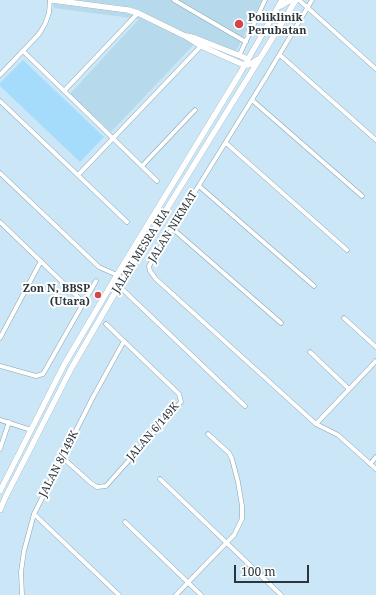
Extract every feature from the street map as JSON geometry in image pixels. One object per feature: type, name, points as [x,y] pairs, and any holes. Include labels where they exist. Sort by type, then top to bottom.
[{"type":"main road","points":[[51,0],[122,9],[138,13],[185,36],[201,46],[247,63],[260,58]]},
{"type":"main road","name":"JALAN MESRA RIA","points":[[0,491],[64,365],[117,275],[247,63],[282,0]]},
{"type":"main road","points":[[277,8],[291,0]]},
{"type":"main road","name":"JALAN MESRA RIA","points":[[0,510],[72,368],[119,286],[297,0]]},
{"type":"main road","points":[[185,36],[195,38],[239,56],[247,63],[247,80]]},
{"type":"street","points":[[0,74],[39,34],[46,24],[51,0]]},
{"type":"street","points":[[174,0],[246,42]]},
{"type":"street","points":[[239,56],[265,0]]},
{"type":"street","points":[[297,0],[307,7],[376,69]]},
{"type":"street","name":"JALAN NIKMAT","points":[[312,0],[174,229],[149,266],[152,276],[316,424],[338,435],[376,469]]},
{"type":"street","points":[[64,91],[138,13]]},
{"type":"street","points":[[79,174],[201,46]]},
{"type":"street","points":[[23,51],[157,181]]},
{"type":"street","points":[[280,55],[376,140]]},
{"type":"street","points":[[252,100],[362,196]]},
{"type":"street","points":[[0,101],[79,174],[127,222]]},
{"type":"street","points":[[142,166],[195,110]]},
{"type":"street","points":[[226,143],[347,250]]},
{"type":"street","points":[[0,173],[99,267],[117,275]]},
{"type":"street","points":[[199,186],[314,286]]},
{"type":"street","points":[[0,222],[84,302]]},
{"type":"street","points":[[174,229],[281,323]]},
{"type":"street","points":[[0,338],[41,261]]},
{"type":"street","points":[[0,366],[36,376],[43,374],[96,281]]},
{"type":"street","points":[[119,286],[245,406]]},
{"type":"street","points":[[344,318],[376,348]]},
{"type":"street","name":"JALAN 6/149K","points":[[63,458],[91,484],[97,487],[106,486],[180,403],[181,397],[179,394],[106,324]]},
{"type":"street","name":"JALAN 8/149K","points":[[22,595],[21,572],[24,551],[34,514],[92,399],[124,341]]},
{"type":"street","points":[[310,352],[350,389]]},
{"type":"street","points":[[316,424],[376,361]]},
{"type":"street","points":[[0,420],[31,430]]},
{"type":"street","points":[[0,449],[9,422]]},
{"type":"street","points":[[176,595],[234,535],[242,519],[242,506],[238,482],[232,459],[229,453],[208,434]]},
{"type":"street","points":[[370,464],[376,457]]},
{"type":"street","points":[[160,479],[281,595]]},
{"type":"street","points":[[34,514],[119,595]]},
{"type":"street","points":[[125,522],[201,595]]},
{"type":"shaded area","points":[[53,0],[262,0],[235,53],[200,38],[111,132],[70,94],[139,19],[54,8]]},
{"type":"shaded area","points":[[23,60],[104,137],[80,162],[0,86],[0,83]]},
{"type":"place","name":"Poliklinik Perubatan","points":[[239,24]]},
{"type":"place","name":"Zon N, BBSP (Utara)","points":[[98,295]]}]
